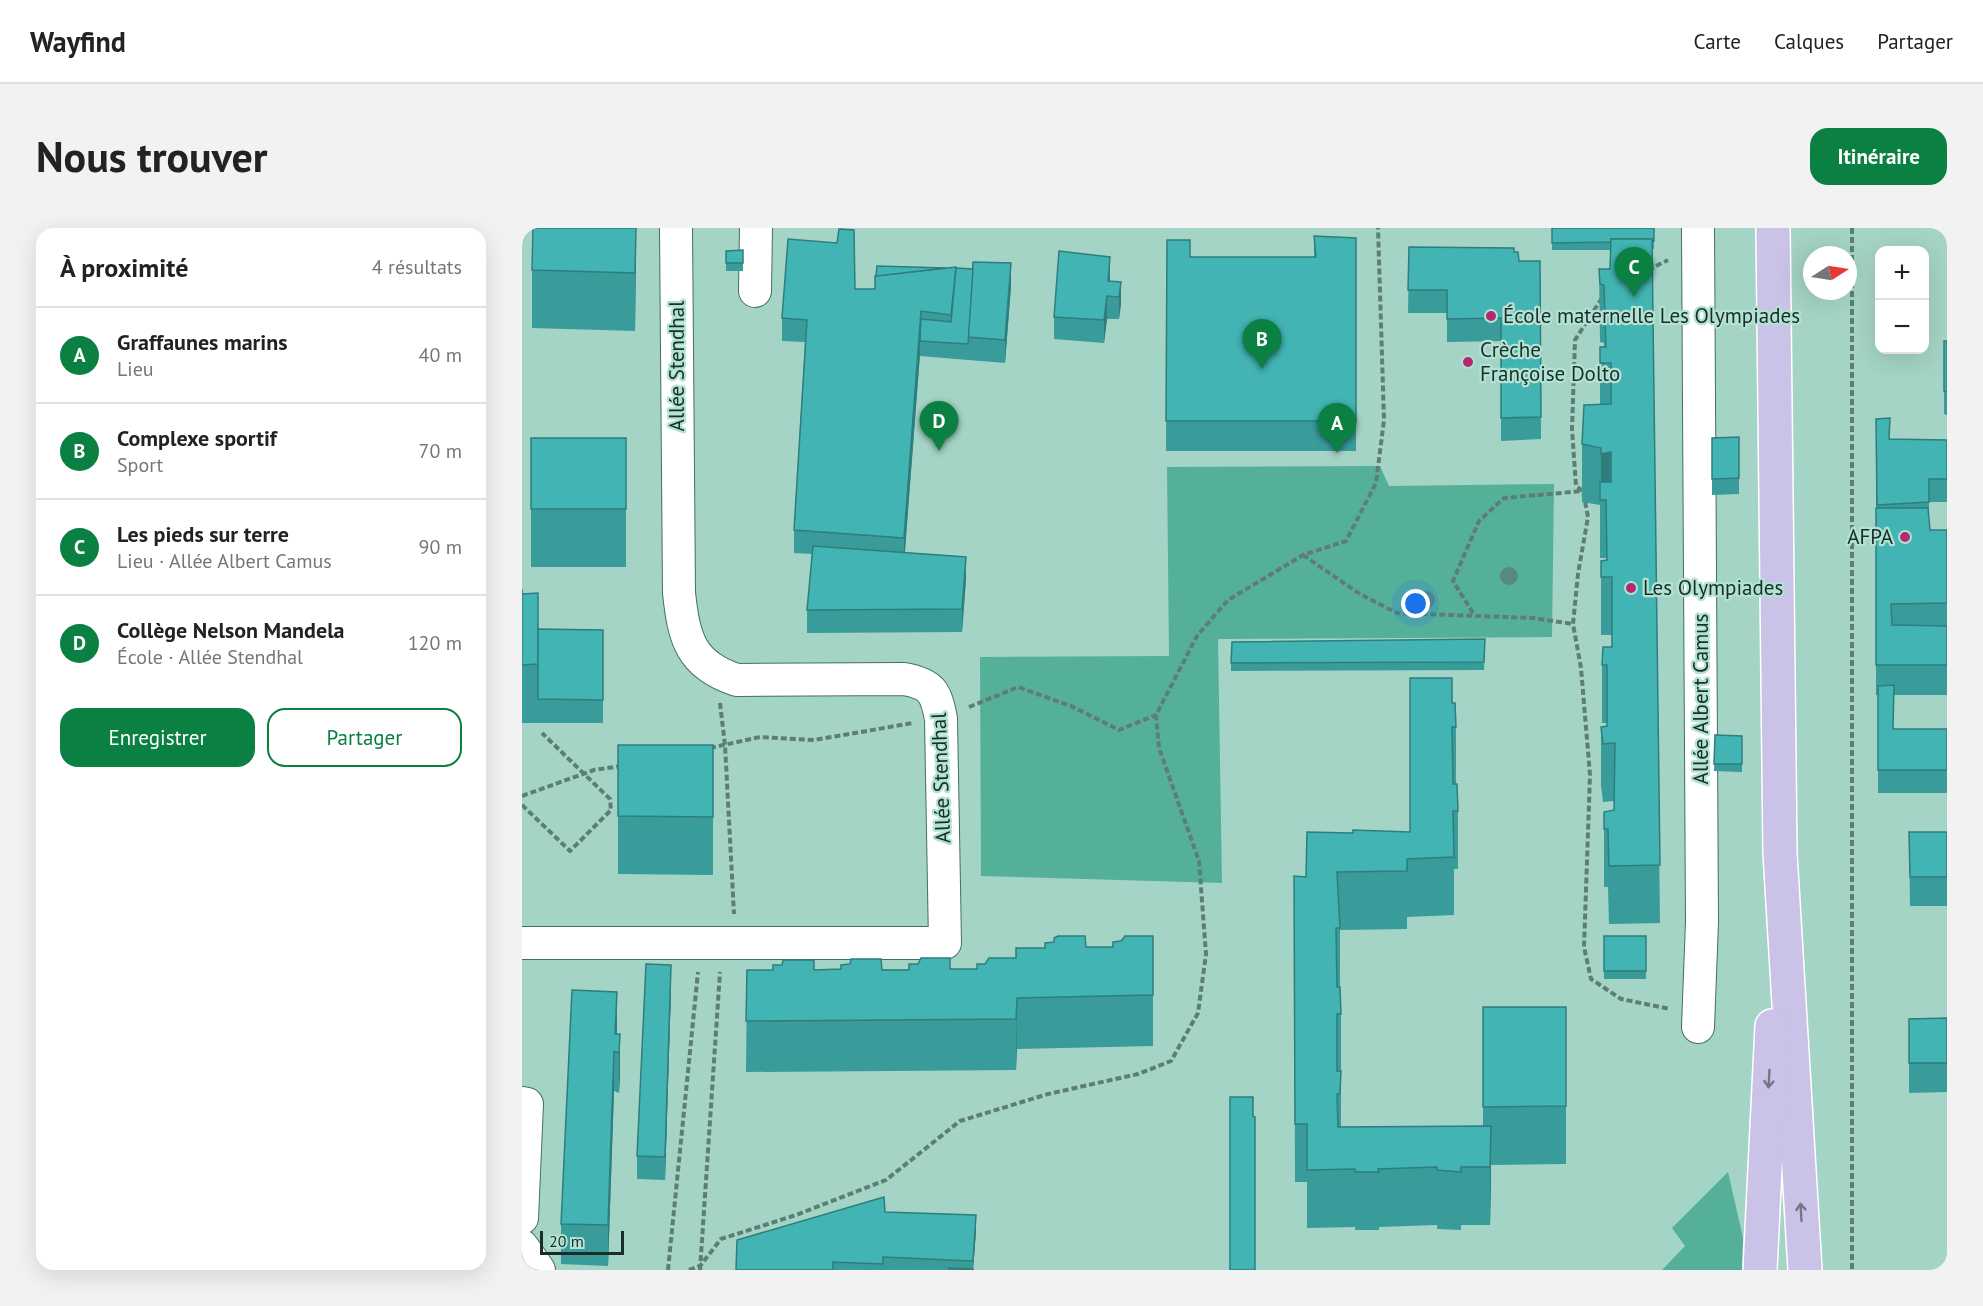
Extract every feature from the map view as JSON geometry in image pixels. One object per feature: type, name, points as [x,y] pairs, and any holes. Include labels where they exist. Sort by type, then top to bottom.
[{"type":"main road","points":[[1773,228],[1780,853],[1805,1270]]},
{"type":"main road","points":[[1760,1270],[1780,853]]},
{"type":"street","name":"Allée Stendhal","points":[[522,943],[735,945],[945,943],[941,718],[937,698],[932,689],[919,681],[904,679],[737,680],[716,673],[697,657],[683,630],[679,593],[676,228]]},
{"type":"street","points":[[755,291],[756,228]]},
{"type":"street","name":"Allée Albert Camus","points":[[1698,1020],[1702,922],[1699,237]]},
{"type":"street","points":[[522,1103],[527,1104],[522,1218]]},
{"type":"street","points":[[522,1246],[539,1270]]},
{"type":"path","points":[[689,1270],[700,1266],[721,1239],[796,1215],[886,1180],[960,1121],[1048,1094],[1138,1074],[1171,1061],[1198,1013],[1206,954],[1199,861],[1159,748],[1156,715],[1197,636],[1228,600],[1303,555],[1346,541],[1376,483],[1384,420],[1378,228]]},
{"type":"path","points":[[1852,228],[1852,1270]]},
{"type":"path","points":[[1638,274],[1699,237]]},
{"type":"path","points":[[1608,289],[1575,340],[1572,429],[1576,486],[1583,491],[1588,518],[1578,574],[1573,624],[1581,668],[1590,775],[1584,947],[1591,979],[1621,999],[1698,1020]]},
{"type":"path","points":[[1474,614],[1453,582],[1479,521],[1504,498],[1583,491]]},
{"type":"path","points":[[1303,555],[1360,594],[1396,613],[1474,614],[1533,618],[1573,624]]},
{"type":"path","points":[[705,749],[760,737],[814,740],[941,718],[1018,687],[1071,706],[1119,730],[1156,715]]},
{"type":"path","points":[[522,805],[570,851],[611,810],[610,799],[542,733]]},
{"type":"path","points":[[522,796],[583,774],[624,766]]},
{"type":"path","points":[[668,1270],[698,965],[735,945]]},
{"type":"green space","points":[[1380,466],[1389,486],[1554,484],[1552,637],[1218,639],[1222,883],[981,876],[980,657],[1169,656],[1167,467]]},
{"type":"green space","points":[[1728,1172],[1743,1238],[1742,1270],[1662,1270],[1685,1246],[1672,1228]]},
{"type":"building","points":[[533,228],[636,228],[635,273],[532,270]]},
{"type":"building","points":[[1552,228],[1654,228],[1654,241],[1652,239],[1611,239],[1611,242],[1552,243]]},
{"type":"building","points":[[839,229],[854,230],[855,289],[875,289],[875,276],[956,267],[951,315],[921,311],[904,538],[794,530],[807,320],[782,318],[788,239],[837,243]]},
{"type":"building","points":[[1314,236],[1356,238],[1356,421],[1166,421],[1167,240],[1190,240],[1190,257],[1316,257]]},
{"type":"building","name":"Les Olympiades","points":[[1611,239],[1652,239],[1660,865],[1609,866],[1608,829],[1604,829],[1604,812],[1614,810],[1615,743],[1603,744],[1601,727],[1607,726],[1607,665],[1602,665],[1603,647],[1612,647],[1612,577],[1601,577],[1601,561],[1607,560],[1606,500],[1600,500],[1600,482],[1611,482],[1611,452],[1601,454],[1601,448],[1582,444],[1584,405],[1611,404],[1611,363],[1600,363],[1600,347],[1606,347],[1604,285],[1600,284],[1599,269],[1610,269]]},
{"type":"building","points":[[1409,247],[1514,248],[1514,252],[1518,252],[1519,261],[1540,261],[1541,417],[1501,418],[1501,318],[1447,319],[1447,290],[1408,290]]},
{"type":"building","points":[[743,250],[743,263],[726,263],[726,251]]},
{"type":"building","points":[[1059,251],[1110,257],[1108,281],[1121,282],[1119,297],[1107,296],[1104,320],[1054,317]]},
{"type":"building","points":[[973,262],[1011,263],[1005,340],[968,337]]},
{"type":"building","points":[[877,266],[946,268],[876,276]]},
{"type":"building","points":[[956,268],[973,269],[968,344],[920,341],[921,319],[951,322]]},
{"type":"building","points":[[1944,341],[1947,341],[1947,392],[1944,391]]},
{"type":"building","points":[[1890,418],[1889,439],[1947,440],[1947,479],[1929,479],[1929,502],[1877,505],[1876,419]]},
{"type":"building","points":[[1739,437],[1739,478],[1712,479],[1712,438]]},
{"type":"building","points":[[531,438],[626,438],[626,509],[531,509]]},
{"type":"building","points":[[1876,508],[1928,508],[1930,530],[1947,530],[1947,603],[1891,604],[1892,625],[1947,626],[1947,665],[1876,665]]},
{"type":"building","points":[[813,546],[966,557],[962,609],[807,610]]},
{"type":"building","points":[[538,593],[538,664],[522,665],[522,594]]},
{"type":"building","points":[[538,629],[603,630],[603,700],[538,699]]},
{"type":"building","points":[[1485,639],[1484,662],[1231,663],[1232,642]]},
{"type":"building","points":[[1410,678],[1452,678],[1452,703],[1455,703],[1456,727],[1452,727],[1453,784],[1457,784],[1458,811],[1453,811],[1454,857],[1407,859],[1407,871],[1337,872],[1340,928],[1336,928],[1337,987],[1340,987],[1341,1014],[1337,1014],[1337,1071],[1341,1071],[1340,1094],[1337,1094],[1338,1127],[1491,1126],[1490,1167],[1461,1167],[1461,1172],[1437,1170],[1437,1167],[1378,1169],[1379,1172],[1355,1172],[1355,1169],[1307,1170],[1307,1124],[1295,1124],[1294,876],[1306,877],[1307,832],[1353,833],[1353,830],[1410,832]]},
{"type":"building","points":[[1894,685],[1893,729],[1947,729],[1947,770],[1878,770],[1878,686]]},
{"type":"building","points":[[1715,735],[1742,736],[1742,764],[1714,764]]},
{"type":"building","points":[[618,745],[713,745],[713,817],[618,816]]},
{"type":"building","points":[[1909,832],[1947,832],[1947,877],[1910,877]]},
{"type":"building","points":[[1085,936],[1086,947],[1113,947],[1113,942],[1121,941],[1125,936],[1153,936],[1153,995],[1017,998],[1016,1019],[746,1021],[747,970],[773,970],[773,965],[782,965],[783,960],[814,960],[814,970],[841,969],[841,965],[850,964],[851,959],[881,959],[882,970],[909,970],[909,964],[918,964],[921,958],[950,958],[950,969],[977,969],[977,964],[985,964],[989,958],[1016,958],[1016,948],[1045,948],[1045,943],[1054,942],[1054,938]]},
{"type":"building","points":[[1604,936],[1646,936],[1646,971],[1604,971]]},
{"type":"building","points":[[646,964],[671,965],[665,1157],[637,1156]]},
{"type":"building","points":[[572,990],[617,992],[615,1034],[620,1034],[619,1053],[614,1051],[608,1225],[561,1224]]},
{"type":"building","points":[[1483,1007],[1566,1007],[1566,1106],[1483,1107]]},
{"type":"building","points":[[1947,1018],[1947,1063],[1909,1063],[1909,1019]]},
{"type":"building","points":[[1230,1097],[1253,1097],[1255,1270],[1230,1270]]},
{"type":"building","points":[[884,1197],[885,1212],[976,1215],[973,1261],[883,1257],[883,1264],[833,1262],[833,1270],[736,1270],[737,1240]]},
{"type":"building","points":[[949,1268],[973,1269],[973,1270],[949,1270]]},
{"type":"place","name":"Les pieds sur terre","points":[[1634,297]]},
{"type":"place","name":"École maternelle Les Olympiades","points":[[1491,316]]},
{"type":"place","name":"Crèche Françoise Dolto","points":[[1468,362]]},
{"type":"place","name":"Complexe sportif","points":[[1262,369]]},
{"type":"place","name":"Collège Nelson Mandela","points":[[939,451]]},
{"type":"place","name":"Graffaunes marins","points":[[1337,453]]},
{"type":"place","name":"AFPA","points":[[1905,537]]},
{"type":"place","name":"Les Olympiades","points":[[1631,588]]}]
